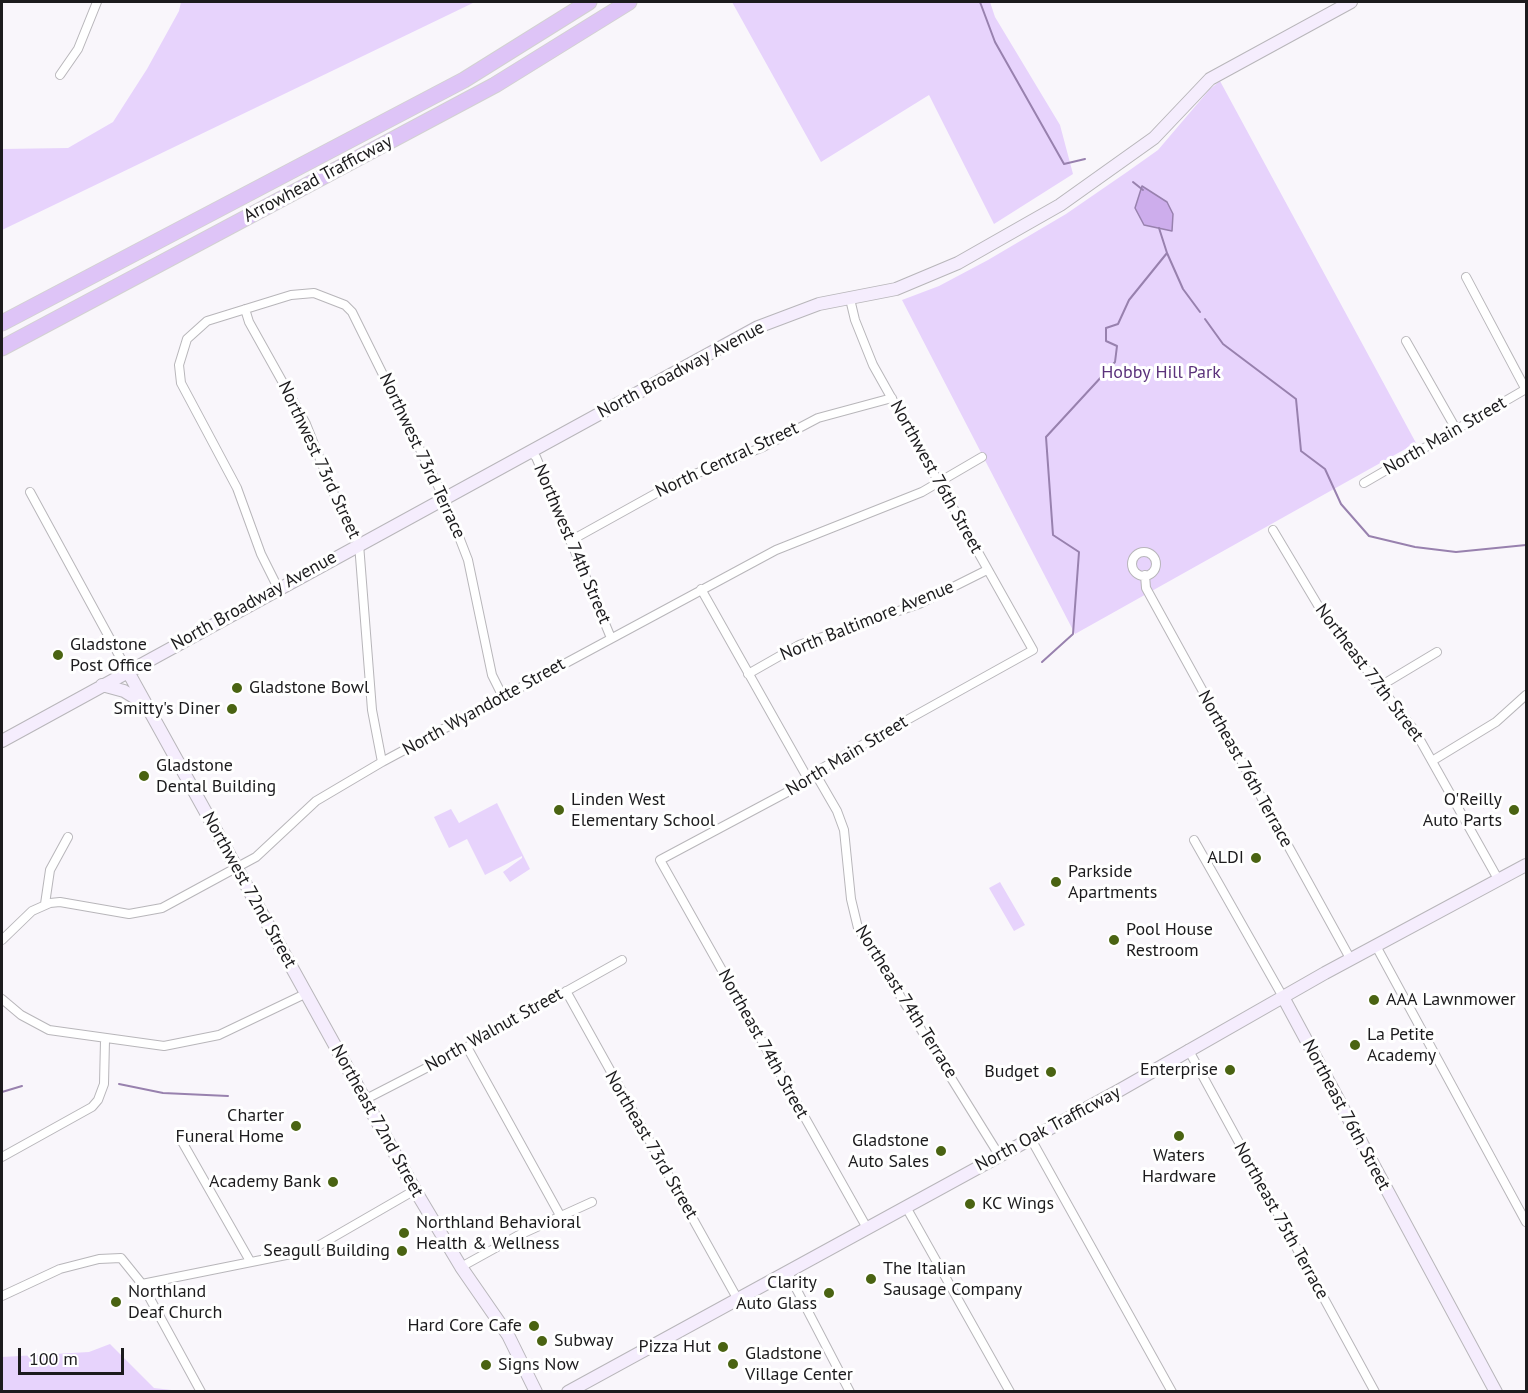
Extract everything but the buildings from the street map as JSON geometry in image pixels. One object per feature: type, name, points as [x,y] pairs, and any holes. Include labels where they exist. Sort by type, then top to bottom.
[{"type":"highway","name":"Arrowhead Trafficway","points":[[2,323],[464,80],[589,2]]},
{"type":"highway","name":"Arrowhead Trafficway","points":[[2,348],[495,85],[629,2]]},
{"type":"main road","name":"North Broadway Avenue","points":[[2,741],[127,670],[758,327],[819,304],[850,299],[922,280],[1026,226],[1074,196],[1155,138],[1210,79],[1349,2]]},
{"type":"main road","name":"Northwest 72nd Street","points":[[127,670],[330,1035]]},
{"type":"main road","points":[[102,686],[124,690],[146,704]]},
{"type":"main road","name":"North Oak Trafficway","points":[[568,1392],[1031,1139],[1188,1049],[1527,865]]},
{"type":"main road","name":"Northeast 76th Street","points":[[1283,997],[1496,1392]]},
{"type":"main road","name":"Northeast 72nd Street","points":[[330,1035],[415,1190],[461,1267],[508,1335],[536,1392]]},
{"type":"street","points":[[60,75],[78,49],[97,2]]},
{"type":"street","points":[[1466,277],[1526,389]]},
{"type":"street","name":"Northwest 73rd Terrace","points":[[245,309],[314,292],[345,305],[354,316],[444,498],[468,560],[492,675],[503,697]]},
{"type":"street","name":"Northwest 76th Street","points":[[850,299],[865,348],[1033,650]]},
{"type":"street","points":[[245,309],[211,319],[199,326],[187,339],[181,354],[181,383],[237,488],[261,554],[278,588]]},
{"type":"street","name":"Northwest 73rd Street","points":[[245,309],[249,322],[306,424],[333,492],[359,544],[372,710],[382,762]]},
{"type":"street","points":[[1406,341],[1456,429]]},
{"type":"street","name":"North Main Street","points":[[1364,483],[1526,389]]},
{"type":"street","name":"North Central Street","points":[[570,541],[680,480],[763,447],[818,418],[892,398]]},
{"type":"street","name":"Northwest 74th Street","points":[[530,452],[536,457],[612,638]]},
{"type":"street","name":"North Wyandotte Street","points":[[45,904],[60,902],[129,914],[162,908],[237,868],[265,850],[316,801],[382,762],[776,550],[836,524],[922,492],[982,457]]},
{"type":"street","name":"Northwest 72nd Street","points":[[30,492],[127,670]]},
{"type":"street","name":"Northeast 77th Street","points":[[1273,530],[1325,617],[1382,685],[1415,731],[1498,879]]},
{"type":"street","name":"North Baltimore Avenue","points":[[748,674],[799,645],[919,604],[987,570]]},
{"type":"street","name":"Northeast 76th Terrace","points":[[1145,575],[1146,588],[1351,960]]},
{"type":"street","name":"Northeast 74th Terrace","points":[[701,589],[748,674],[811,775],[837,811],[844,830],[851,899],[858,928],[999,1155]]},
{"type":"street","name":"North Main Street","points":[[660,860],[795,788],[811,775],[1033,650]]},
{"type":"street","points":[[1382,685],[1437,652]]},
{"type":"street","points":[[1432,761],[1489,727],[1527,695]]},
{"type":"street","points":[[2,940],[32,911],[45,904],[50,870],[68,837]]},
{"type":"street","name":"Northeast 76th Street","points":[[1194,840],[1283,997]]},
{"type":"street","name":"Northeast 74th Street","points":[[660,860],[867,1228]]},
{"type":"street","points":[[1376,946],[1527,1222]]},
{"type":"street","name":"North Walnut Street","points":[[366,1100],[467,1047],[622,960]]},
{"type":"street","name":"Northeast 73rd Street","points":[[566,991],[737,1298]]},
{"type":"street","points":[[2,999],[21,1015],[49,1030],[105,1040],[164,1046],[219,1035],[307,993]]},
{"type":"street","points":[[2,1157],[92,1107],[98,1100],[104,1084],[105,1040]]},
{"type":"street","points":[[467,1047],[561,1217]]},
{"type":"street","name":"Northeast 75th Terrace","points":[[1188,1049],[1375,1392]]},
{"type":"street","points":[[181,1134],[180,1138],[250,1261]]},
{"type":"street","points":[[1031,1139],[1172,1392]]},
{"type":"street","points":[[142,1284],[302,1252],[319,1246],[415,1190]]},
{"type":"street","points":[[461,1267],[517,1236],[592,1202]]},
{"type":"street","points":[[906,1207],[1010,1392]]},
{"type":"street","points":[[2,1296],[52,1272],[99,1259],[122,1258],[142,1284],[201,1392]]},
{"type":"street","points":[[787,1271],[850,1392]]},
{"type":"green space","points":[[181,2],[475,2],[2,230],[2,149],[68,148],[113,122],[147,69],[179,11]]},
{"type":"green space","points":[[732,2],[990,2],[995,17],[1060,125],[1073,174],[994,224],[929,95],[821,162]]},
{"type":"green space","name":"Hobby Hill Park","points":[[1220,81],[1416,443],[1075,634],[902,300],[939,286],[988,260],[1066,214],[1127,172],[1158,150],[1210,89]]},
{"type":"green space","points":[[497,803],[530,869],[510,882],[503,872],[522,856],[485,875],[467,839],[449,848],[434,817],[451,809],[459,823]]},
{"type":"green space","points":[[1000,882],[1025,925],[1014,931],[989,888]]},
{"type":"green space","points":[[110,1344],[154,1388],[180,1391],[2,1391],[2,1357],[89,1352]]},
{"type":"shaded area","points":[[1142,186],[1167,202],[1173,214],[1172,231],[1144,225],[1135,208]]},
{"type":"waterway","points":[[980,2],[995,42],[1064,164],[1085,159]]},
{"type":"waterway","points":[[1133,182],[1143,190]]},
{"type":"waterway","points":[[1042,662],[1073,634],[1079,552],[1053,535],[1046,437],[1115,362],[1117,346],[1106,341],[1106,328],[1118,324],[1129,300],[1167,253],[1159,228]]},
{"type":"waterway","points":[[1167,253],[1183,289],[1200,312]]},
{"type":"waterway","points":[[1205,319],[1223,344],[1296,399],[1301,451],[1325,469],[1341,504],[1369,536],[1415,547],[1456,552],[1526,545]]},
{"type":"waterway","points":[[119,1084],[163,1093],[228,1096]]},
{"type":"waterway","points":[[2,1092],[22,1086]]},
{"type":"place","name":"Gladstone Post Office","points":[[58,655]]},
{"type":"place","name":"Gladstone Bowl","points":[[237,688]]},
{"type":"place","name":"Smitty's Diner","points":[[232,709]]},
{"type":"place","name":"Gladstone Dental Building","points":[[144,776]]},
{"type":"place","name":"Linden West Elementary School","points":[[559,810]]},
{"type":"place","name":"O'Reilly Auto Parts","points":[[1514,810]]},
{"type":"place","name":"ALDI","points":[[1256,858]]},
{"type":"place","name":"Parkside Apartments","points":[[1056,882]]},
{"type":"place","name":"Pool House Restroom","points":[[1114,940]]},
{"type":"place","name":"AAA Lawnmower","points":[[1374,1000]]},
{"type":"place","name":"La Petite Academy","points":[[1355,1045]]},
{"type":"place","name":"Enterprise","points":[[1230,1070]]},
{"type":"place","name":"Budget","points":[[1051,1072]]},
{"type":"place","name":"Charter Funeral Home","points":[[296,1126]]},
{"type":"place","name":"Waters Hardware","points":[[1179,1136]]},
{"type":"place","name":"Gladstone Auto Sales","points":[[941,1151]]},
{"type":"place","name":"Academy Bank","points":[[333,1182]]},
{"type":"place","name":"KC Wings","points":[[970,1204]]},
{"type":"place","name":"Northland Behavioral Health & Wellness","points":[[404,1233]]},
{"type":"place","name":"Seagull Building","points":[[402,1251]]},
{"type":"place","name":"The Italian Sausage Company","points":[[871,1279]]},
{"type":"place","name":"Clarity Auto Glass","points":[[829,1293]]},
{"type":"place","name":"Northland Deaf Church","points":[[116,1302]]},
{"type":"place","name":"Hard Core Cafe","points":[[534,1326]]},
{"type":"place","name":"Subway","points":[[542,1341]]},
{"type":"place","name":"Pizza Hut","points":[[723,1347]]},
{"type":"place","name":"Gladstone Village Center","points":[[733,1364]]},
{"type":"place","name":"Signs Now","points":[[486,1365]]}]
